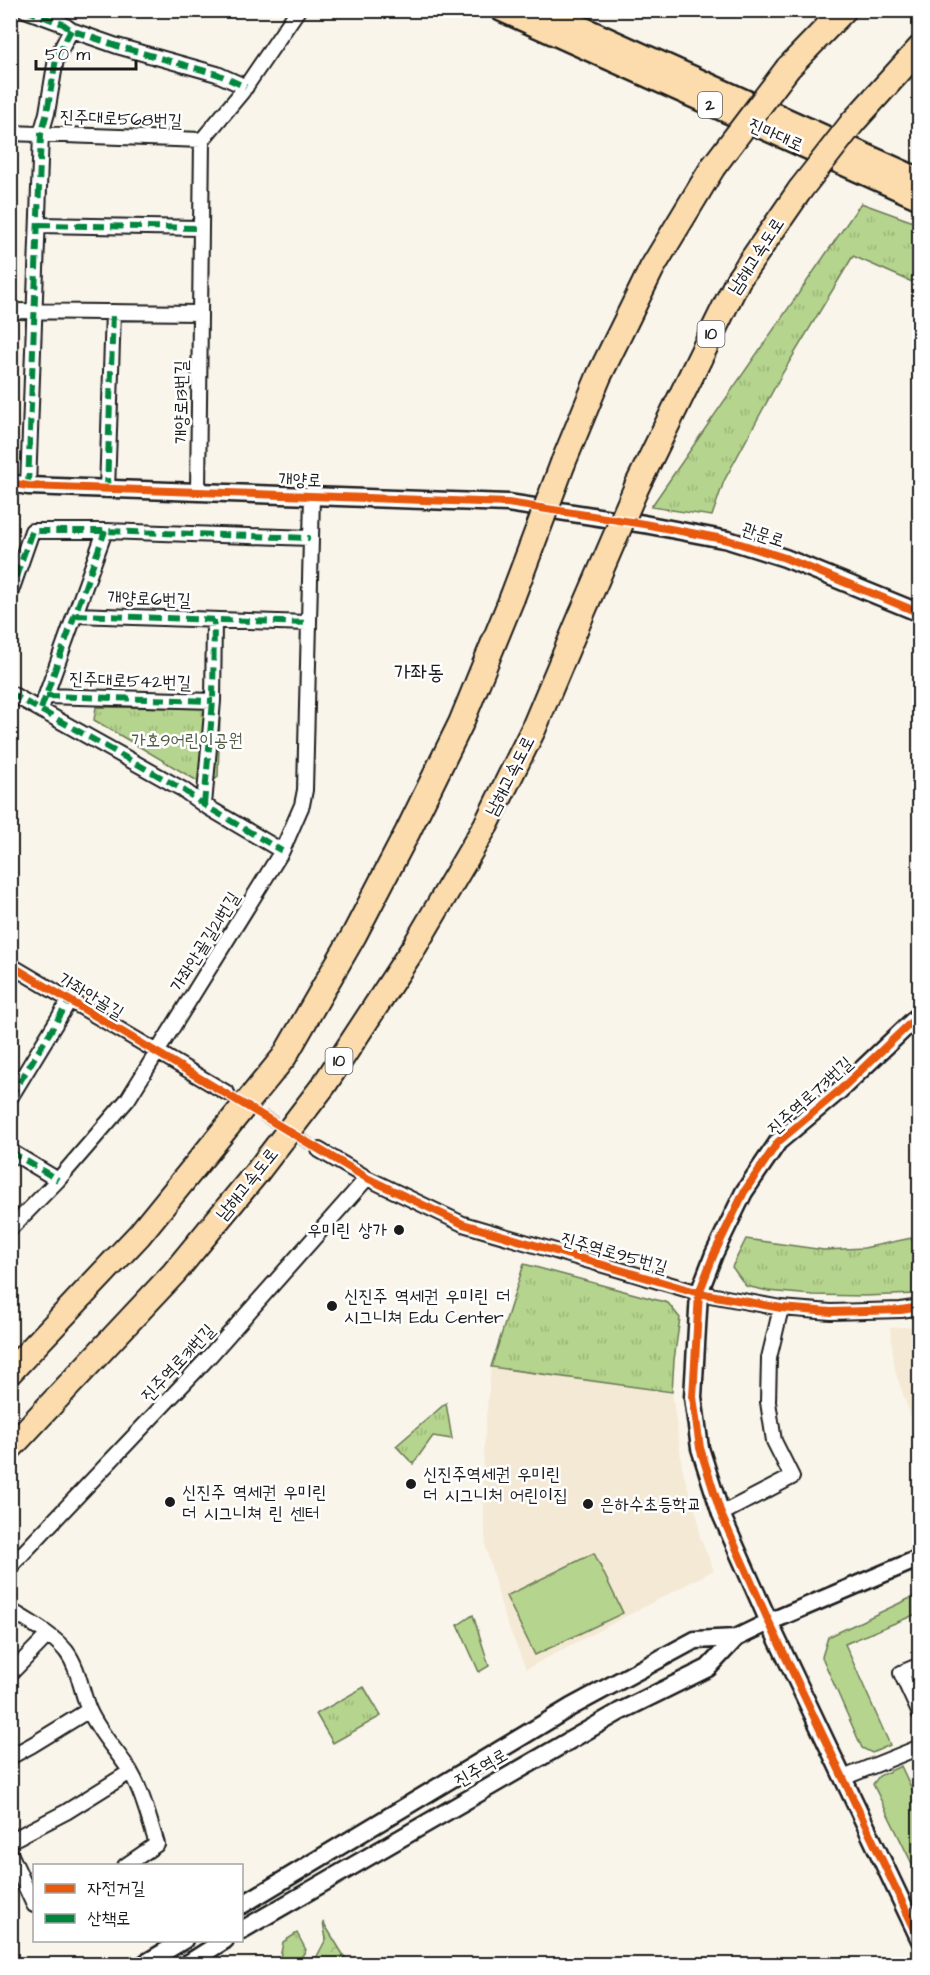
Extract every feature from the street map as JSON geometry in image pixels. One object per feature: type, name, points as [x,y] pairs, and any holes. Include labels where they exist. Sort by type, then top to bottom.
[{"type":"highway","name":"진마대로","points":[[502,10],[919,182]]},
{"type":"highway","name":"진마대로","points":[[542,10],[919,182]]},
{"type":"highway","points":[[10,1372],[139,1235],[284,1057],[354,935],[461,723],[599,376],[652,268],[713,167],[788,68],[844,10]]},
{"type":"highway","name":"남해고속도로","points":[[10,1448],[174,1273],[258,1170],[324,1085],[413,949],[486,825],[533,730],[637,486],[738,280],[800,190],[853,122],[920,48]]},
{"type":"street","points":[[26,10],[63,24],[71,30],[117,46],[217,74],[246,87]]},
{"type":"street","name":"진주대로568번길","points":[[10,133],[202,140],[246,87],[298,10]]},
{"type":"street","name":"진주대로568번길","points":[[41,134],[47,114],[56,59],[71,30]]},
{"type":"street","points":[[28,486],[41,134]]},
{"type":"street","name":"개양로13번길","points":[[198,492],[202,140]]},
{"type":"street","points":[[39,225],[200,228]]},
{"type":"street","points":[[10,310],[199,313]]},
{"type":"street","points":[[107,490],[113,312]]},
{"type":"street","name":"개양로","points":[[10,483],[107,490],[508,503],[589,515]]},
{"type":"street","points":[[282,851],[302,806],[306,790],[312,496]]},
{"type":"street","name":"관문로","points":[[589,515],[699,534],[753,547],[920,613]]},
{"type":"street","points":[[10,594],[32,531],[105,531],[310,538]]},
{"type":"street","name":"개양로6번길","points":[[105,531],[76,615],[308,623]]},
{"type":"street","points":[[44,703],[76,615]]},
{"type":"street","name":"진주대로542번길","points":[[204,806],[213,701],[214,620]]},
{"type":"street","name":"진주대로542번길","points":[[10,693],[44,703],[182,789],[204,806],[282,851]]},
{"type":"street","name":"진주대로542번길","points":[[44,703],[213,701]]},
{"type":"street","name":"가좌안골길21번길","points":[[156,1052],[282,851]]},
{"type":"street","name":"가좌안골길","points":[[10,965],[156,1052]]},
{"type":"street","points":[[10,1098],[69,1001]]},
{"type":"street","name":"진주역로73번길","points":[[920,1014],[840,1090],[778,1142],[744,1192],[714,1254],[699,1293],[693,1396],[700,1448],[721,1514],[769,1622],[920,1940]]},
{"type":"street","points":[[10,1229],[58,1180],[128,1099],[156,1052],[227,1093]]},
{"type":"street","name":"진주역로95번길","points":[[319,1150],[367,1178],[463,1224],[699,1293],[781,1308],[831,1312],[901,1310],[920,1307]]},
{"type":"street","points":[[10,1152],[58,1180]]},
{"type":"street","name":"진주역로31번길","points":[[10,1567],[207,1359],[367,1178]]},
{"type":"street","points":[[721,1514],[792,1478],[774,1441],[768,1402],[769,1358],[781,1308]]},
{"type":"street","name":"진주역로","points":[[243,1929],[619,1712],[708,1668],[736,1638],[920,1558]]},
{"type":"street","points":[[10,1610],[48,1635],[66,1651],[78,1674],[89,1710],[102,1734],[130,1772],[157,1844],[127,1864]]},
{"type":"street","points":[[10,1674],[48,1635]]},
{"type":"street","name":"진주역로","points":[[243,1904],[571,1707],[695,1640],[736,1638]]},
{"type":"street","points":[[920,1665],[901,1673],[920,1714]]},
{"type":"street","points":[[10,1757],[89,1710]]},
{"type":"street","points":[[843,1778],[920,1747]]},
{"type":"street","points":[[10,1841],[66,1812],[130,1772]]},
{"type":"street","points":[[10,1853],[33,1903]]},
{"type":"street","points":[[144,1965],[182,1942]]},
{"type":"street","points":[[187,1965],[223,1942]]},
{"type":"shaded area","points":[[920,1326],[919,1441],[895,1371],[890,1328]]},
{"type":"shaded area","name":"은하수초등학교","points":[[491,1367],[672,1392],[683,1472],[698,1519],[700,1538],[714,1570],[526,1669],[504,1616],[486,1549],[482,1490]]},
{"type":"green space","points":[[861,203],[919,224],[919,285],[853,256],[782,374],[724,481],[712,516],[651,507]]},
{"type":"green space","name":"가호9어린이공원","points":[[96,707],[209,708],[220,715],[218,777],[206,786],[94,720]]},
{"type":"green space","points":[[911,1238],[919,1255],[919,1293],[917,1294],[812,1295],[768,1291],[746,1286],[732,1267],[746,1239],[824,1250],[864,1248]]},
{"type":"green space","points":[[524,1264],[668,1303],[680,1318],[672,1392],[491,1367]]},
{"type":"green space","points":[[446,1403],[452,1439],[433,1436],[413,1464],[396,1446]]},
{"type":"green space","points":[[594,1553],[623,1613],[535,1655],[506,1596]]},
{"type":"green space","points":[[919,1594],[919,1613],[845,1644],[890,1745],[872,1753],[862,1748],[822,1657],[828,1637]]},
{"type":"green space","points":[[473,1615],[489,1666],[479,1672],[458,1625]]},
{"type":"green space","points":[[364,1687],[381,1716],[333,1743],[316,1714]]},
{"type":"green space","points":[[901,1766],[919,1804],[919,1878],[873,1784],[879,1776]]},
{"type":"green space","points":[[323,1922],[349,1964],[313,1964],[326,1939]]},
{"type":"green space","points":[[297,1933],[306,1950],[297,1964],[279,1964],[283,1942]]},
{"type":"tunnel","points":[[227,1093],[319,1150]]},
{"type":"marked path","points":[[25,10],[63,24],[71,30],[117,46],[217,74],[246,87]]},
{"type":"marked path","points":[[28,486],[41,134],[56,59],[71,30]]},
{"type":"marked path","points":[[39,225],[200,228]]},
{"type":"marked path","points":[[107,490],[113,312]]},
{"type":"marked path","points":[[10,594],[32,531],[105,531],[310,538]]},
{"type":"marked path","points":[[41,709],[105,531]]},
{"type":"marked path","points":[[76,615],[308,623]]},
{"type":"marked path","points":[[204,805],[213,701],[214,620]]},
{"type":"marked path","points":[[10,693],[182,789],[204,805],[282,851]]},
{"type":"marked path","points":[[46,696],[213,701]]},
{"type":"marked path","points":[[10,1098],[69,1001]]},
{"type":"marked path","points":[[10,1151],[58,1180]]},
{"type":"cycle path","points":[[10,483],[28,486],[508,503],[644,524],[728,540],[785,558],[920,613]]},
{"type":"cycle path","points":[[10,965],[367,1178],[463,1224],[699,1293],[781,1308],[831,1312],[901,1310],[920,1307]]},
{"type":"cycle path","points":[[920,1014],[840,1090],[778,1142],[744,1192],[714,1254],[699,1293],[693,1397],[700,1448],[721,1514],[769,1622],[920,1940]]},
{"type":"place","name":"우미린 상가","points":[[399,1230]]},
{"type":"place","name":"신진주 역세권 우미린 더 시그니쳐 Edu Center","points":[[332,1306]]},
{"type":"place","name":"신진주역세권 우미린 더 시그니처 어린이집","points":[[411,1484]]},
{"type":"place","name":"신진주 역세권 우미린 더 시그니쳐 린 센터","points":[[170,1502]]},
{"type":"place","name":"은하수초등학교","points":[[588,1504]]},
{"type":"district","name":"가좌동","points":[[419,672]]}]
